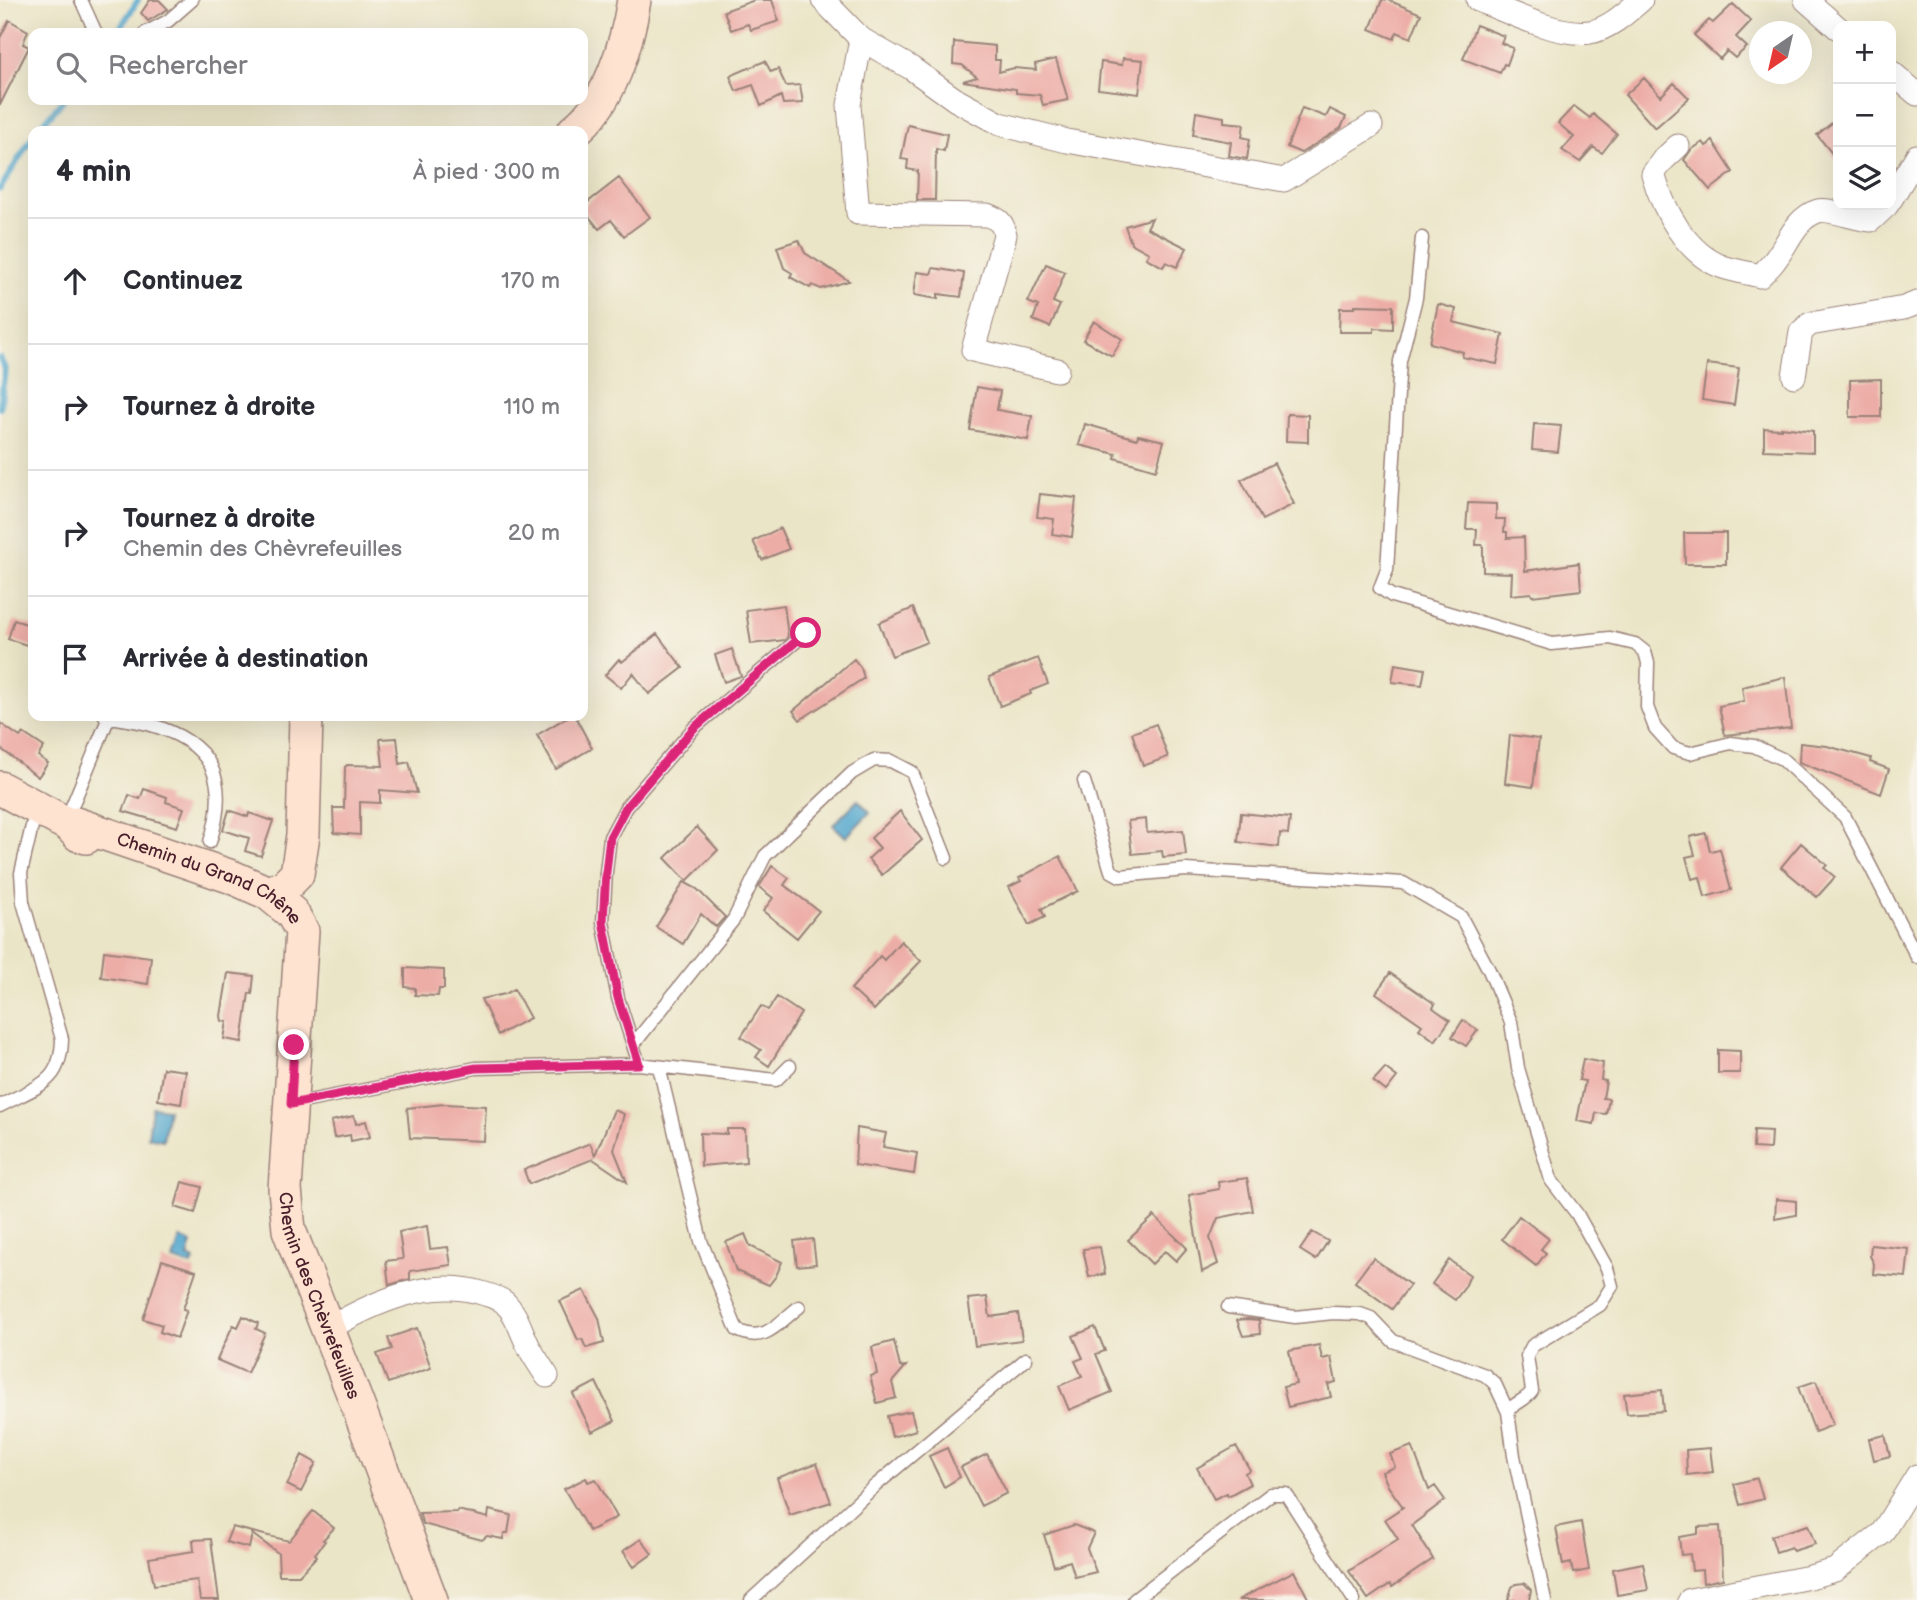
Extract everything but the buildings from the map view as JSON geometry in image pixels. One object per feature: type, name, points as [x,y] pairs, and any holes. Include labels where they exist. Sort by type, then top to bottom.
[{"type":"main road","points":[[580,126],[587,121],[608,84],[627,41],[634,0]]},
{"type":"main road","points":[[286,918],[303,835],[306,721]]},
{"type":"main road","name":"Chemin du Grand Chêne","points":[[0,789],[57,819],[79,835],[223,887],[256,906],[271,919],[286,918]]},
{"type":"main road","name":"Chemin du Grand Chêne","points":[[57,819],[232,877],[286,918],[300,976]]},
{"type":"main road","points":[[286,918],[311,887],[303,835]]},
{"type":"main road","name":"Chemin des Chèvrefeuilles","points":[[300,976],[285,1189],[289,1230],[431,1600]]},
{"type":"street","points":[[822,0],[861,39],[911,68],[956,100],[1000,124],[1067,141],[1284,180],[1371,126]]},
{"type":"street","points":[[1478,0],[1565,32],[1592,32],[1621,17],[1641,0]]},
{"type":"street","points":[[1806,0],[1833,24]]},
{"type":"street","points":[[861,39],[849,105],[859,213],[987,215],[997,219],[1004,226],[1005,235],[973,349],[1056,370]]},
{"type":"street","points":[[1896,76],[1917,94]]},
{"type":"street","points":[[1678,146],[1653,174],[1660,198],[1676,226],[1700,254],[1721,267],[1760,276],[1776,260],[1792,231],[1818,211],[1871,219],[1881,210]]},
{"type":"street","points":[[1896,191],[1917,156]]},
{"type":"street","points":[[1794,376],[1801,332],[1810,324],[1890,311],[1917,303]]},
{"type":"street","points":[[328,1329],[357,1312],[411,1292],[434,1287],[475,1291],[502,1300],[515,1314],[529,1347],[547,1376]]},
{"type":"street","points":[[1690,1600],[1835,1570],[1882,1533],[1917,1476]]},
{"type":"lane","points":[[80,0],[94,28]]},
{"type":"lane","points":[[155,28],[168,21],[192,0]]},
{"type":"lane","points":[[1422,237],[1416,298],[1400,361],[1387,570],[1380,588],[1392,596],[1552,644],[1609,638],[1635,644],[1645,652],[1648,663],[1647,707],[1655,728],[1673,748],[1690,752],[1731,743],[1754,746],[1782,759],[1846,817],[1917,957]]},
{"type":"lane","points":[[639,1064],[618,998],[603,922],[610,837],[626,807],[694,728],[806,633]]},
{"type":"lane","points":[[0,1106],[54,1075],[62,1059],[62,1039],[23,902],[21,873],[57,819],[105,721]]},
{"type":"lane","points":[[132,721],[175,734],[195,745],[207,760],[213,770],[219,806],[210,842]]},
{"type":"lane","points":[[633,1045],[734,919],[765,856],[852,773],[874,760],[891,761],[912,772],[946,858]]},
{"type":"lane","points":[[1084,781],[1111,871],[1120,876],[1186,870],[1403,883],[1461,917],[1489,970],[1511,1022],[1518,1068],[1551,1180],[1577,1214],[1606,1268],[1612,1286],[1600,1305],[1532,1346],[1527,1356],[1532,1391],[1528,1398],[1511,1406],[1507,1412]]},
{"type":"lane","points":[[291,1104],[476,1068],[639,1064],[776,1080],[790,1066]]},
{"type":"lane","points":[[659,1067],[701,1241],[737,1330],[755,1337],[763,1335],[799,1307]]},
{"type":"lane","points":[[1228,1307],[1295,1317],[1333,1313],[1360,1314],[1371,1318],[1393,1341],[1485,1375],[1495,1384],[1507,1412],[1545,1600]]},
{"type":"lane","points":[[751,1600],[875,1486],[1026,1359]]},
{"type":"lane","points":[[1134,1600],[1271,1494],[1286,1494],[1353,1600]]},
{"type":"water","points":[[858,800],[870,812],[846,837],[833,825]]},
{"type":"water","points":[[152,1107],[168,1109],[163,1140],[148,1137]]},
{"type":"water","points":[[180,1238],[192,1243],[188,1257],[194,1260],[192,1266],[173,1260]]},
{"type":"waterway","points":[[120,28],[138,0]]},
{"type":"waterway","points":[[41,126],[59,105]]},
{"type":"waterway","points":[[0,189],[28,144]]},
{"type":"waterway","points":[[0,358],[5,369],[0,408]]},
{"type":"route","points":[[294,1045],[291,1104],[476,1068],[639,1064],[618,998],[603,922],[610,837],[626,807],[694,728],[806,633]]}]
